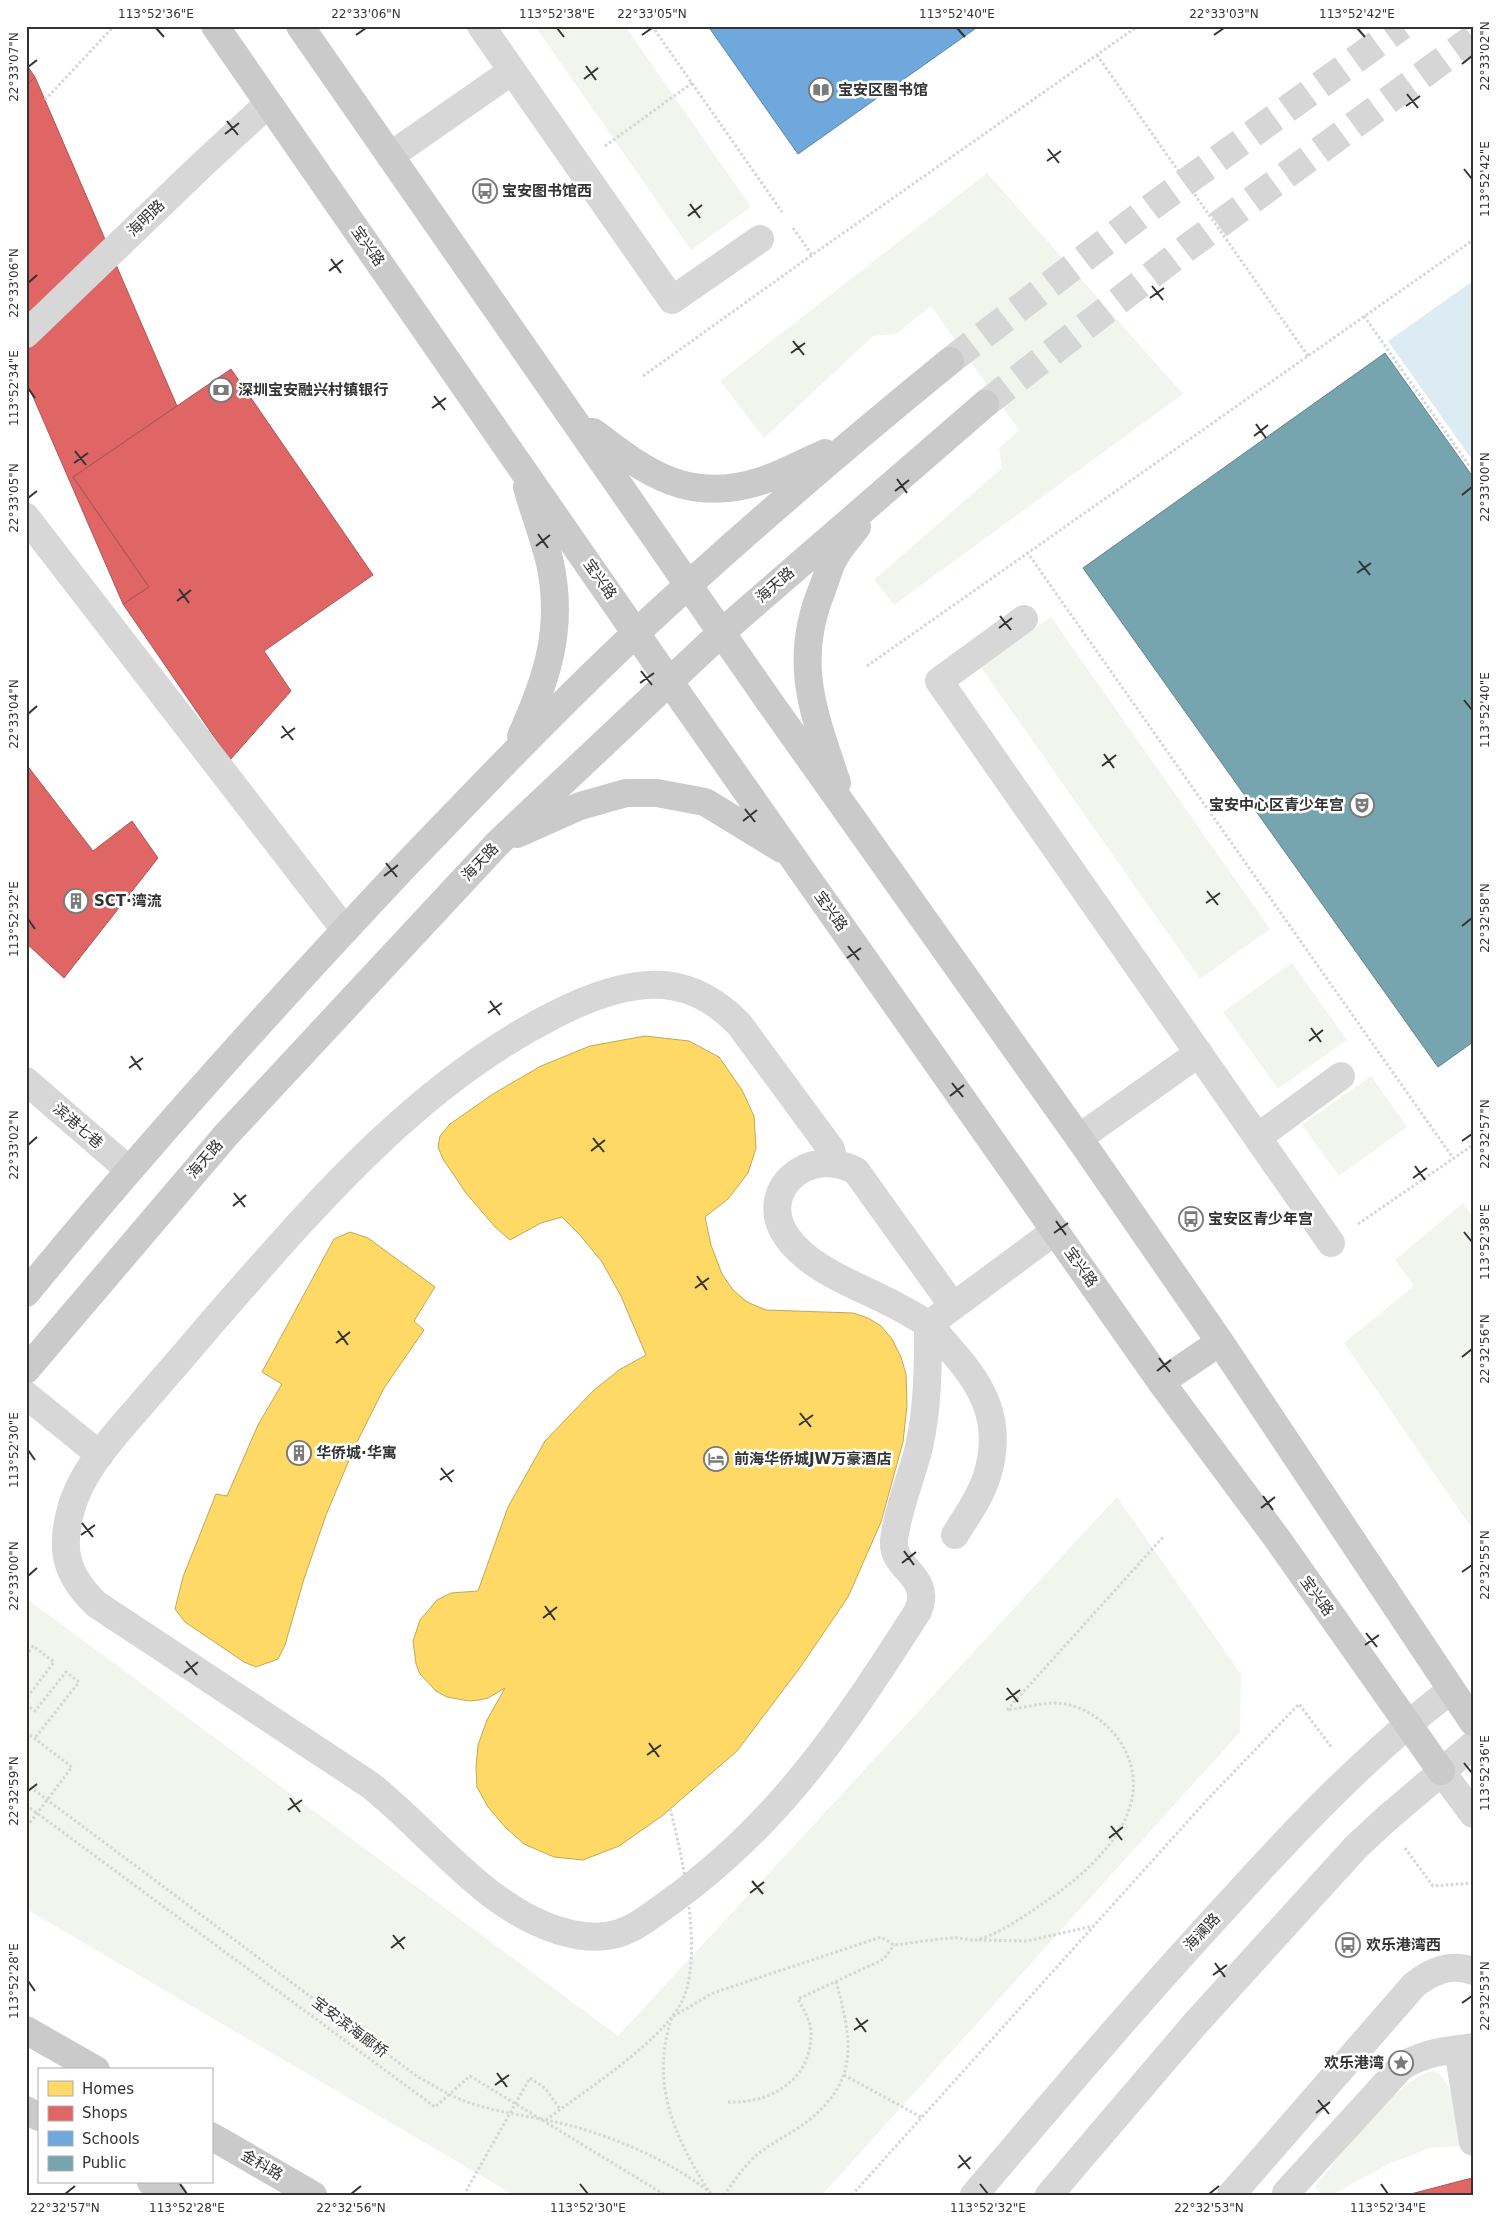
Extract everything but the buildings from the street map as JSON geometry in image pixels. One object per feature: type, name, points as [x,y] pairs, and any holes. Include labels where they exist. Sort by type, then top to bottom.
[{"type":"main road","name":"宝兴路","points":[[215,26],[519,461],[669,681],[1161,1382],[1441,1771]]},
{"type":"main road","points":[[300,26],[846,810],[1079,1138],[1220,1342],[1473,1722]]},
{"type":"main road","points":[[26,1293],[129,1170],[345,930],[514,752],[637,632],[689,585],[851,441],[950,361]]},
{"type":"main road","name":"海天路","points":[[26,1370],[226,1135],[498,844],[722,632],[985,404]]},
{"type":"main road","points":[[572,416],[635,464],[677,485],[701,489],[725,489],[761,481],[851,441]]},
{"type":"main road","points":[[514,752],[540,696],[555,628],[556,610],[550,564],[519,461]]},
{"type":"main road","points":[[846,810],[817,724],[809,684],[806,649],[814,607],[836,556],[889,486]]},
{"type":"main road","points":[[498,844],[580,806],[626,793],[657,793],[705,802],[791,854]]},
{"type":"main road","points":[[1161,1382],[1220,1342]]},
{"type":"main road","points":[[26,2030],[92,2068]]},
{"type":"main road","points":[[26,2110],[38,2117]]},
{"type":"main road","name":"金科路","points":[[212,2137],[313,2195]]},
{"type":"main road","points":[[154,2184],[173,2195]]},
{"type":"street","points":[[481,26],[672,300],[760,239]]},
{"type":"street","points":[[390,156],[512,71]]},
{"type":"street","name":"海明路","points":[[26,334],[268,104]]},
{"type":"street","points":[[26,517],[345,930]]},
{"type":"street","points":[[1024,619],[939,681],[1331,1243]]},
{"type":"street","points":[[834,1162],[831,1149],[752,1041],[732,1017],[710,1000],[679,988],[645,985],[626,988],[579,1002],[534,1025],[489,1053],[445,1084],[381,1141],[267,1260],[100,1455],[82,1483],[74,1502],[66,1535],[66,1558],[71,1574],[82,1590],[96,1604],[370,1785],[392,1802],[460,1868],[502,1900],[531,1918],[558,1930],[594,1937],[614,1935],[639,1924],[690,1888],[741,1846],[797,1786],[873,1681],[918,1611],[923,1600],[922,1591],[919,1583],[900,1560],[894,1542],[910,1483],[924,1418],[928,1378],[928,1325]]},
{"type":"street","points":[[1079,1138],[1199,1053]]},
{"type":"street","points":[[1258,1137],[1341,1076]]},
{"type":"street","name":"滨港七巷","points":[[26,1081],[129,1170]]},
{"type":"street","points":[[953,1306],[856,1171],[834,1162],[823,1162],[800,1169],[784,1186],[778,1210],[783,1232],[794,1246],[825,1269],[908,1312],[928,1325],[973,1376],[987,1402],[993,1424],[992,1451],[987,1477],[955,1535]]},
{"type":"street","points":[[928,1325],[1055,1231]]},
{"type":"street","points":[[26,1395],[100,1455]]},
{"type":"street","name":"海澜路","points":[[974,2195],[1170,1967],[1315,1809],[1408,1723],[1450,1690]]},
{"type":"street","points":[[1049,2195],[1195,2024],[1350,1854],[1385,1820],[1473,1745]]},
{"type":"street","name":"宝兴路","points":[[1441,1771],[1473,1814]]},
{"type":"street","points":[[1231,2195],[1414,1985],[1425,1976],[1450,1967],[1473,1971]]},
{"type":"street","points":[[1286,2193],[1400,2068],[1412,2059],[1426,2054],[1466,2048],[1473,2142]]},
{"type":"path","points":[[45,100],[114,26]]},
{"type":"path","points":[[652,26],[785,216]]},
{"type":"path","points":[[643,376],[1138,26]]},
{"type":"path","points":[[1097,55],[1308,356]]},
{"type":"path","points":[[578,165],[692,83]]},
{"type":"path","points":[[790,224],[812,255]]},
{"type":"path","points":[[866,666],[1473,240]]},
{"type":"path","points":[[1364,316],[1473,471]]},
{"type":"path","points":[[1027,552],[1453,1158]]},
{"type":"path","points":[[1331,1243],[1473,1145]]},
{"type":"path","points":[[978,1940],[1001,1930],[1063,1890],[1111,1845],[1125,1820],[1133,1795],[1134,1772],[1126,1751],[1114,1732],[1098,1718],[1074,1707],[1052,1703],[1007,1710],[1164,1536]]},
{"type":"path","points":[[26,1656],[33,1646],[54,1662],[26,1699]]},
{"type":"path","points":[[26,1704],[35,1711],[66,1672],[79,1682],[35,1738]]},
{"type":"path","points":[[852,2195],[1206,1801],[1299,1704]]},
{"type":"path","points":[[26,1732],[72,1767],[26,1828]]},
{"type":"path","name":"宝安滨海廊桥","points":[[26,1784],[418,2077],[463,2100],[489,2108],[546,2120],[614,2140],[681,2172],[713,2195]]},
{"type":"path","points":[[26,1805],[435,2107],[470,2076],[665,2195]]},
{"type":"path","points":[[670,1808],[683,1860],[691,1934],[690,1972],[682,2002],[672,2017],[664,2041],[662,2061],[667,2102],[684,2148],[708,2190]]},
{"type":"path","points":[[1433,1886],[1473,1883]]},
{"type":"path","points":[[546,2120],[618,2066],[672,2017],[713,1993],[881,1937],[894,1945],[955,1938],[1027,1941],[1093,1926]]},
{"type":"path","points":[[728,2102],[744,2103],[786,2087],[800,2073],[806,2059],[812,2034],[809,2020],[798,2000],[884,1959],[894,1945]]},
{"type":"path","points":[[724,2195],[757,2154],[810,2119],[831,2097],[844,2075],[849,2053],[848,2028],[836,1982]]},
{"type":"path","points":[[844,2075],[921,2117]]},
{"type":"path","points":[[466,2191],[530,2078],[545,2088],[560,2109]]},
{"type":"shaded area","points":[[535,26],[625,26],[751,207],[691,250]]},
{"type":"shaded area","points":[[987,173],[1183,394],[894,605],[874,580],[1002,468],[999,448],[1019,430],[931,306],[896,334],[873,336],[764,438],[720,381]]},
{"type":"shaded area","points":[[1473,281],[1473,461],[1388,341]]},
{"type":"shaded area","points":[[1051,617],[1270,929],[1200,979],[980,666]]},
{"type":"shaded area","points":[[1292,963],[1347,1040],[1278,1089],[1223,1012]]},
{"type":"shaded area","points":[[1371,1076],[1407,1127],[1339,1176],[1302,1125]]},
{"type":"shaded area","points":[[1463,1203],[1473,1217],[1473,1530],[1344,1343],[1414,1286],[1395,1260]]},
{"type":"shaded area","points":[[1117,1497],[1241,1674],[1240,1732],[822,2195],[514,2195],[26,1909],[26,1598],[618,2036]]},
{"type":"shaded area","points":[[1434,2071],[1441,2076],[1451,2093],[1462,2146],[1430,2148],[1389,2164],[1331,2195],[1322,2195],[1315,2187],[1370,2120],[1405,2086],[1421,2075]]},
{"type":"tunnel","points":[[950,361],[1154,205],[1402,26]]},
{"type":"tunnel","points":[[985,404],[1188,247],[1473,38]]},
{"type":"place","name":"宝安区图书馆","points":[[821,90]]},
{"type":"place","name":"宝安图书馆西","points":[[485,191]]},
{"type":"place","name":"深圳宝安融兴村镇银行","points":[[221,390]]},
{"type":"place","name":"宝安中心区青少年宫","points":[[1362,805]]},
{"type":"place","name":"SCT·湾流","points":[[76,901]]},
{"type":"place","name":"宝安区青少年宫","points":[[1191,1219]]},
{"type":"place","name":"华侨城·华寓","points":[[299,1453]]},
{"type":"place","name":"前海华侨城JW万豪酒店","points":[[716,1459]]},
{"type":"place","name":"欢乐港湾西","points":[[1348,1945]]},
{"type":"place","name":"欢乐港湾","points":[[1401,2063]]}]
